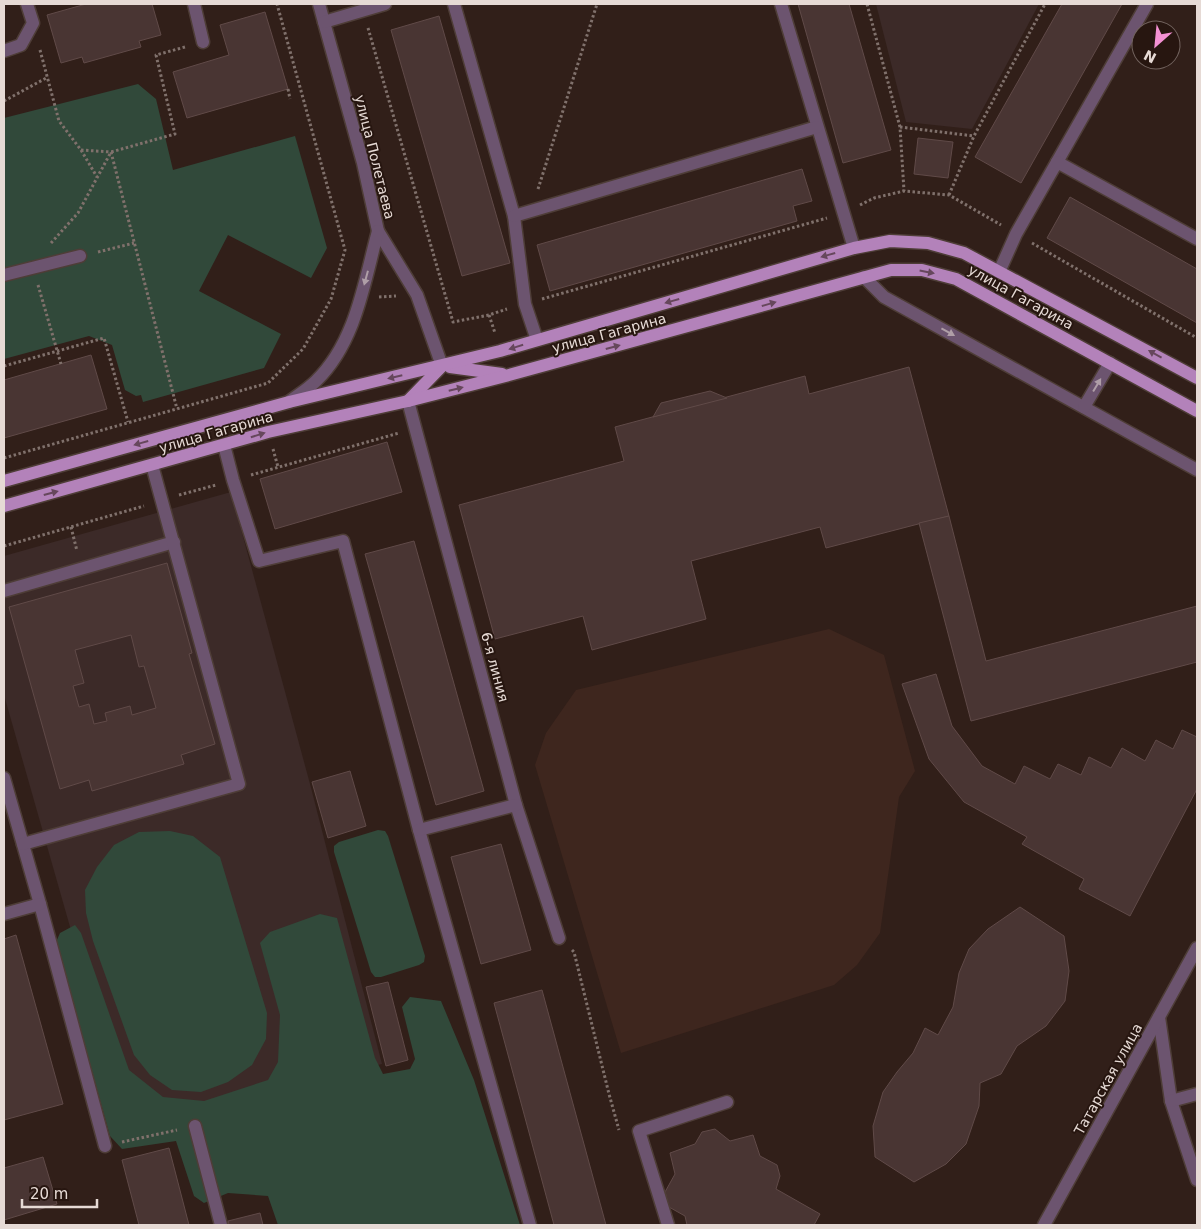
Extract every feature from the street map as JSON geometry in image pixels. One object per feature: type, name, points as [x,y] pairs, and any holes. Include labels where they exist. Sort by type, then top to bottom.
[{"type":"main road","name":"улица Гагарина","points":[[4,481],[289,402],[442,366],[854,248],[890,241],[928,243],[964,253],[1197,378]]},
{"type":"main road","name":"улица Гагарина","points":[[4,506],[268,432],[408,401],[509,375],[891,270],[922,270],[956,279],[1197,411]]},
{"type":"main road","points":[[408,401],[442,366],[509,375]]},
{"type":"street","points":[[4,51],[20,45],[33,23],[27,4]]},
{"type":"street","points":[[196,4],[203,42]]},
{"type":"street","name":"улица Полетаева","points":[[319,4],[363,163],[378,231],[417,295],[442,366]]},
{"type":"street","points":[[324,22],[385,4]]},
{"type":"street","points":[[454,4],[514,216],[525,304],[537,340]]},
{"type":"street","points":[[781,4],[854,248]]},
{"type":"street","points":[[999,272],[1016,234],[1147,4]]},
{"type":"street","points":[[514,216],[817,127]]},
{"type":"street","points":[[1057,162],[1197,240]]},
{"type":"street","points":[[289,402],[316,380],[337,354],[353,324],[378,231]]},
{"type":"street","points":[[4,275],[80,256]]},
{"type":"street","points":[[864,277],[884,297],[1197,470]]},
{"type":"street","points":[[1084,407],[1110,363]]},
{"type":"street","name":"6-я линия","points":[[408,401],[516,804],[559,938]]},
{"type":"street","points":[[224,445],[259,561],[343,541],[419,830],[530,1225]]},
{"type":"street","points":[[23,844],[238,784],[152,465]]},
{"type":"street","points":[[4,591],[174,542]]},
{"type":"street","points":[[4,778],[105,1146]]},
{"type":"street","points":[[419,830],[516,804]]},
{"type":"street","points":[[4,914],[40,904]]},
{"type":"street","name":"Татарская улица","points":[[1044,1225],[1197,948]]},
{"type":"street","points":[[1159,1017],[1171,1101],[1197,1180]]},
{"type":"street","points":[[1171,1101],[1197,1094]]},
{"type":"street","points":[[668,1225],[639,1131],[727,1102]]},
{"type":"street","points":[[195,1126],[221,1225]]},
{"type":"path","points":[[4,458],[268,383],[303,349],[331,299],[345,250],[277,4]]},
{"type":"path","points":[[531,211],[597,4]]},
{"type":"path","points":[[867,4],[900,127],[904,191]]},
{"type":"path","points":[[949,195],[974,136],[1045,4]]},
{"type":"path","points":[[363,10],[452,322]]},
{"type":"path","points":[[33,23],[59,121],[98,177]]},
{"type":"path","points":[[81,150],[111,152],[175,134],[156,55],[203,42]]},
{"type":"path","points":[[4,101],[48,77]]},
{"type":"path","points":[[288,89],[290,99]]},
{"type":"path","points":[[900,127],[974,136]]},
{"type":"path","points":[[111,152],[177,409]]},
{"type":"path","points":[[60,364],[30,268],[78,213],[111,152]]},
{"type":"path","points":[[452,322],[490,315],[843,213],[874,198],[904,191],[949,195],[1197,338]]},
{"type":"path","points":[[80,256],[134,243]]},
{"type":"path","points":[[331,299],[417,295]]},
{"type":"path","points":[[446,316],[452,322]]},
{"type":"path","points":[[4,366],[104,338],[128,422]]},
{"type":"path","points":[[4,546],[416,428]]},
{"type":"path","points":[[559,938],[574,952],[620,1132]]},
{"type":"path","points":[[105,1146],[195,1126]]},
{"type":"shaded area","points":[[876,4],[1039,4],[972,129],[906,122]]},
{"type":"shaded area","points":[[231,492],[310,784],[382,1064],[127,1127],[4,695],[4,556]]},
{"type":"shaded area","points":[[829,629],[884,655],[915,771],[899,797],[880,933],[857,965],[834,985],[621,1053],[535,765],[546,733],[576,690]]},
{"type":"green space","points":[[138,84],[156,99],[173,170],[295,136],[327,248],[311,278],[228,235],[199,291],[281,334],[264,368],[143,402],[141,395],[136,396],[125,390],[112,345],[89,336],[4,359],[4,118]]},
{"type":"green space","points":[[378,830],[385,831],[388,836],[425,956],[424,962],[419,965],[381,977],[375,977],[371,972],[334,852],[334,846],[339,842]]},
{"type":"green space","points":[[170,831],[193,836],[220,857],[267,1013],[266,1039],[252,1065],[228,1082],[201,1092],[172,1090],[150,1075],[134,1055],[93,941],[86,913],[85,890],[97,867],[114,845],[139,832]]},
{"type":"green space","points":[[320,914],[337,918],[375,1058],[383,1074],[410,1069],[415,1059],[402,1007],[410,997],[441,1001],[474,1080],[520,1225],[278,1225],[268,1196],[228,1193],[204,1203],[194,1196],[176,1141],[122,1149],[110,1136],[56,942],[60,933],[75,925],[81,933],[129,1070],[163,1097],[204,1101],[268,1080],[278,1062],[280,1015],[260,943],[270,932]]},
{"type":"building","points":[[86,4],[152,4],[161,35],[139,41],[141,47],[84,63],[82,57],[61,63],[47,15]]},
{"type":"building","points":[[798,4],[849,4],[891,150],[843,163]]},
{"type":"building","points":[[1062,4],[1122,4],[1021,183],[975,157]]},
{"type":"building","points":[[265,12],[288,89],[187,118],[173,72],[229,55],[220,25]]},
{"type":"building","points":[[439,16],[510,263],[462,276],[391,30]]},
{"type":"building","points":[[918,138],[953,142],[948,178],[914,174]]},
{"type":"building","points":[[802,169],[812,201],[793,206],[797,221],[550,291],[537,245]]},
{"type":"building","points":[[1070,197],[1197,269],[1197,323],[1047,238]]},
{"type":"building","points":[[91,355],[107,409],[4,438],[4,380]]},
{"type":"building","points":[[909,367],[949,516],[826,548],[820,527],[691,561],[706,619],[592,650],[583,616],[495,639],[459,505],[624,461],[615,427],[805,376],[809,394]]},
{"type":"building","points":[[710,391],[727,398],[653,417],[661,403]]},
{"type":"building","points":[[387,442],[402,492],[275,529],[260,479]]},
{"type":"building","points":[[949,516],[986,661],[1197,606],[1197,662],[971,721],[919,523]]},
{"type":"building","points":[[414,541],[484,791],[436,805],[365,554]]},
{"type":"building","points":[[167,563],[192,653],[189,654],[215,744],[181,755],[184,764],[92,791],[89,780],[60,789],[9,607]],"holes":[[[131,635],[139,667],[144,666],[156,708],[132,715],[130,706],[105,713],[107,721],[94,724],[89,704],[79,707],[73,686],[84,683],[75,650]]]},
{"type":"building","points":[[936,674],[952,726],[982,766],[1015,784],[1024,766],[1050,779],[1058,764],[1081,775],[1089,757],[1111,768],[1122,748],[1145,761],[1156,740],[1173,749],[1182,730],[1197,737],[1197,789],[1130,916],[1079,889],[1084,879],[1022,844],[1027,837],[964,802],[929,759],[902,684]]},
{"type":"building","points":[[350,771],[366,826],[328,838],[312,782]]},
{"type":"building","points":[[501,844],[531,950],[481,964],[451,857]]},
{"type":"building","points":[[1020,907],[1064,936],[1069,971],[1065,1001],[1046,1026],[1017,1046],[1001,1074],[980,1083],[979,1106],[966,1144],[946,1164],[914,1182],[875,1157],[873,1126],[883,1092],[913,1053],[925,1028],[938,1035],[953,1007],[959,973],[969,949],[988,929]]},
{"type":"building","points":[[16,935],[63,1104],[4,1120],[4,939]]},
{"type":"building","points":[[388,982],[408,1060],[386,1066],[366,987]]},
{"type":"building","points":[[542,990],[606,1225],[554,1225],[494,1003]]},
{"type":"building","points":[[715,1129],[730,1141],[753,1135],[760,1156],[777,1165],[780,1176],[776,1189],[820,1214],[814,1225],[687,1225],[685,1216],[669,1207],[665,1192],[675,1174],[670,1153],[695,1144],[702,1132]]},
{"type":"building","points":[[169,1148],[189,1225],[139,1225],[122,1160]]},
{"type":"building","points":[[43,1157],[57,1204],[4,1220],[4,1168]]},
{"type":"building","points":[[260,1213],[263,1225],[229,1225],[228,1221]]}]
